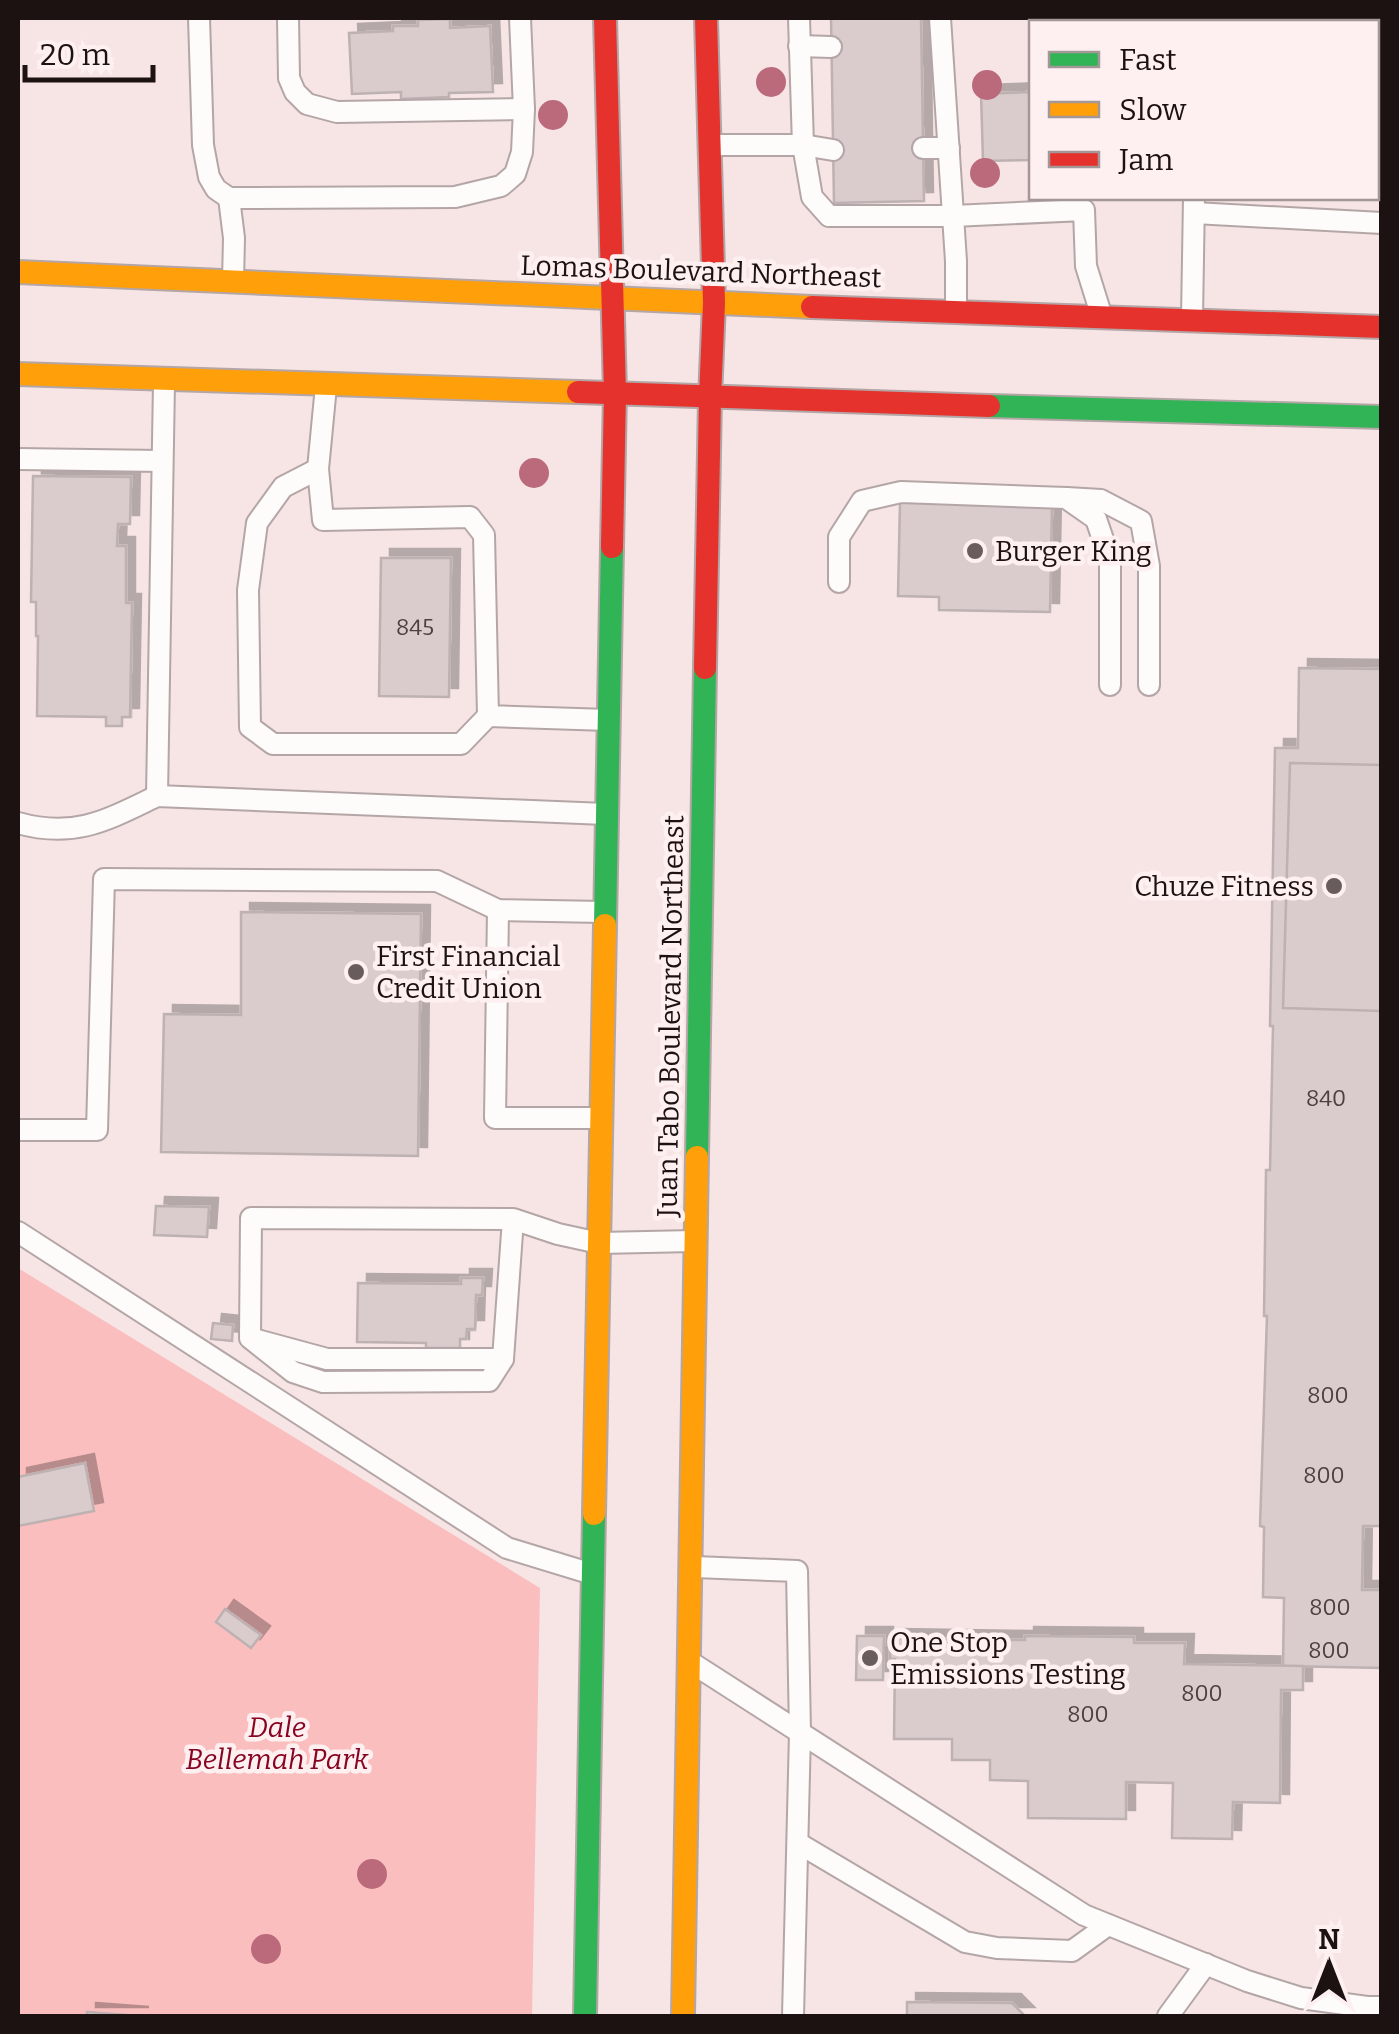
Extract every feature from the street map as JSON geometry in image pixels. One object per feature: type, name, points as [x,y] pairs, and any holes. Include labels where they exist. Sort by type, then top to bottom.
[{"type":"main road","points":[[584,2016],[615,393],[605,18]]},
{"type":"main road","name":"Juan Tabo Boulevard Northeast","points":[[684,2016],[714,303],[706,18]]},
{"type":"main road","name":"Lomas Boulevard Northeast","points":[[18,272],[1382,327]]},
{"type":"main road","points":[[18,374],[1382,417]]},
{"type":"lane","points":[[200,18],[204,145],[209,177],[229,198],[456,197],[501,186],[515,174],[522,152],[520,18]]},
{"type":"lane","points":[[288,18],[289,78],[295,92],[307,104],[337,112],[524,109]]},
{"type":"lane","points":[[799,18],[803,145],[812,197],[829,216],[953,216],[1083,204],[1086,266],[1102,316]]},
{"type":"lane","points":[[940,18],[956,311]]},
{"type":"lane","points":[[799,46],[831,47]]},
{"type":"lane","points":[[921,47],[943,47]]},
{"type":"lane","points":[[711,145],[803,145],[833,150]]},
{"type":"lane","points":[[923,148],[949,148]]},
{"type":"lane","points":[[229,198],[234,281]]},
{"type":"lane","points":[[1192,320],[1194,205],[1382,223]]},
{"type":"lane","points":[[157,796],[164,379]]},
{"type":"lane","points":[[318,468],[283,488],[257,523],[248,590],[250,728],[272,744],[461,744],[488,716],[484,535],[470,517],[323,520],[318,468],[326,384]]},
{"type":"lane","points":[[18,459],[162,462]]},
{"type":"lane","points":[[839,582],[839,537],[862,502],[901,492],[1101,500],[1141,521],[1149,566],[1149,685]]},
{"type":"lane","points":[[1066,498],[1096,519],[1110,560],[1110,685]]},
{"type":"lane","points":[[488,716],[609,720]]},
{"type":"lane","points":[[18,824],[39,829],[78,829],[157,796],[606,814]]},
{"type":"lane","points":[[18,1130],[97,1130],[104,879],[437,881],[498,910],[605,912]]},
{"type":"lane","points":[[498,910],[495,1118],[601,1118]]},
{"type":"lane","points":[[512,1220],[503,1359],[489,1381],[323,1382],[293,1372],[250,1338],[251,1218],[512,1220],[598,1242],[696,1241]]},
{"type":"lane","points":[[18,1232],[507,1548],[592,1574]]},
{"type":"lane","points":[[691,1567],[797,1571],[800,1733],[793,2016]]},
{"type":"lane","points":[[689,1662],[1084,1915],[1247,1981],[1301,1998],[1382,2007]]},
{"type":"lane","points":[[798,1843],[965,1942],[997,1948],[1072,1950],[1108,1925]]},
{"type":"lane","points":[[1168,2016],[1206,1964]]},
{"type":"green space","name":"Dale Bellemah Park","points":[[18,1268],[540,1588],[532,2016],[18,2016]]},
{"type":"building","points":[[831,18],[921,18],[924,201],[834,203]]},
{"type":"building","points":[[1382,18],[1382,174],[1379,20],[1282,20]]},
{"type":"building","points":[[450,19],[450,28],[490,26],[493,92],[401,99],[401,92],[352,94],[349,33],[393,31],[393,26],[418,26],[418,20]]},
{"type":"building","points":[[1029,92],[1029,160],[983,161],[981,94]]},
{"type":"building","points":[[33,476],[131,477],[130,524],[118,524],[117,546],[126,546],[126,603],[132,603],[130,717],[122,717],[122,726],[106,726],[106,717],[37,716],[38,636],[36,602],[31,602]]},
{"type":"building","name":"Burger King","points":[[900,502],[1052,506],[1050,612],[939,610],[939,597],[898,596]]},
{"type":"building","points":[[381,558],[451,558],[449,697],[379,696]]},
{"type":"building","points":[[1299,668],[1382,669],[1382,1526],[1363,1526],[1362,1590],[1382,1590],[1382,1668],[1283,1666],[1284,1598],[1263,1597],[1264,1527],[1260,1526],[1267,1316],[1266,1170],[1270,1170],[1273,1026],[1275,748],[1298,748]]},
{"type":"building","name":"Chuze Fitness","points":[[1290,763],[1382,765],[1382,1011],[1283,1008]]},
{"type":"building","points":[[241,912],[421,914],[418,1156],[161,1152],[164,1014],[241,1015]]},
{"type":"building","points":[[156,1206],[209,1207],[207,1237],[154,1235]]},
{"type":"building","points":[[461,1278],[483,1278],[482,1295],[476,1295],[475,1329],[467,1329],[466,1339],[460,1339],[460,1348],[426,1348],[426,1343],[357,1342],[358,1283],[461,1284]]},
{"type":"building","points":[[213,1323],[233,1325],[232,1341],[211,1339]]},
{"type":"building","points":[[85,1463],[94,1511],[18,1526],[18,1477]]},
{"type":"building","points":[[225,1609],[261,1635],[251,1648],[216,1622]]},
{"type":"building","name":"One Stop Emissions Testing","points":[[857,1636],[884,1636],[883,1680],[856,1680]]},
{"type":"building","points":[[1025,1636],[1134,1637],[1134,1643],[1185,1643],[1184,1664],[1303,1666],[1303,1690],[1281,1690],[1280,1803],[1233,1802],[1232,1839],[1172,1838],[1173,1783],[1126,1782],[1126,1819],[1028,1818],[1028,1781],[990,1780],[990,1760],[952,1760],[952,1739],[894,1739],[895,1659],[890,1659],[890,1638],[1025,1640]]},
{"type":"building","points":[[907,2002],[1012,2003],[1025,2016],[907,2016]]},
{"type":"building","points":[[87,2012],[140,2016],[87,2016]]},
{"type":"traffic: fast","points":[[989,406],[1382,417]]},
{"type":"traffic: fast","points":[[605,925],[612,547]]},
{"type":"traffic: fast","points":[[697,1157],[705,668]]},
{"type":"traffic: fast","points":[[585,2016],[594,1514]]},
{"type":"traffic: slow","points":[[18,272],[812,307]]},
{"type":"traffic: slow","points":[[18,374],[578,392]]},
{"type":"traffic: slow","points":[[594,1514],[605,925]]},
{"type":"traffic: slow","points":[[683,2016],[697,1157]]},
{"type":"traffic: jam","points":[[605,18],[615,393],[612,547]]},
{"type":"traffic: jam","points":[[705,668],[714,303],[706,18]]},
{"type":"traffic: jam","points":[[812,307],[1382,327]]},
{"type":"traffic: jam","points":[[578,392],[989,406]]},
{"type":"place","name":"Burger King","points":[[975,551]]},
{"type":"place","name":"Chuze Fitness","points":[[1334,886]]},
{"type":"place","name":"First Financial Credit Union","points":[[356,972]]},
{"type":"place","name":"One Stop Emissions Testing","points":[[870,1658]]}]
